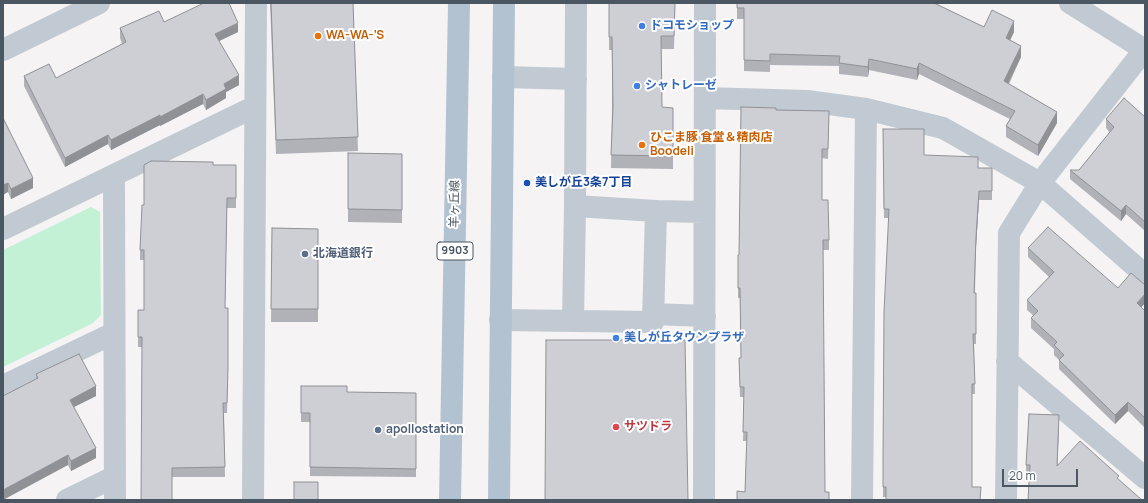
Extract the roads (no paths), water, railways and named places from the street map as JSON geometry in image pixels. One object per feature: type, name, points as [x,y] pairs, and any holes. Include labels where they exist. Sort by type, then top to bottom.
[{"type":"main road","name":"羊ヶ丘線","points":[[450,500],[459,3]]},
{"type":"main road","points":[[499,500],[504,3]]},
{"type":"street","points":[[3,50],[100,3]]},
{"type":"street","points":[[253,500],[254,107],[256,3]]},
{"type":"street","points":[[573,321],[576,3]]},
{"type":"street","points":[[704,500],[705,3]]},
{"type":"street","points":[[1006,500],[1009,233],[1040,183],[1145,49],[1070,3]]},
{"type":"street","points":[[503,77],[576,79]]},
{"type":"street","points":[[705,98],[807,101],[866,109],[943,128],[1040,183],[1145,275]]},
{"type":"street","points":[[3,229],[114,177],[254,107]]},
{"type":"street","points":[[862,500],[866,109]]},
{"type":"street","points":[[114,177],[115,500]]},
{"type":"street","points":[[574,206],[656,211],[704,212]]},
{"type":"street","points":[[500,320],[653,322],[656,211]]},
{"type":"street","points":[[653,314],[705,316]]},
{"type":"street","points":[[3,386],[114,333]]},
{"type":"street","points":[[1007,361],[1145,478]]},
{"type":"street","points":[[67,500],[114,477]]},
{"type":"place","name":"ドコモショップ","points":[[642,26]]},
{"type":"place","name":"WA-WA-’S","points":[[318,36]]},
{"type":"place","name":"シャトレーゼ","points":[[637,86]]},
{"type":"place","name":"ひこま豚 食堂＆精肉店 Boodeli","points":[[642,145]]},
{"type":"place","name":"美しが丘3条7丁目","points":[[527,183]]},
{"type":"place","name":"北海道銀行","points":[[305,254]]},
{"type":"place","name":"美しが丘タウンプラザ","points":[[616,338]]},
{"type":"place","name":"サツドラ","points":[[616,427]]},
{"type":"place","name":"apollostation","points":[[378,430]]}]
